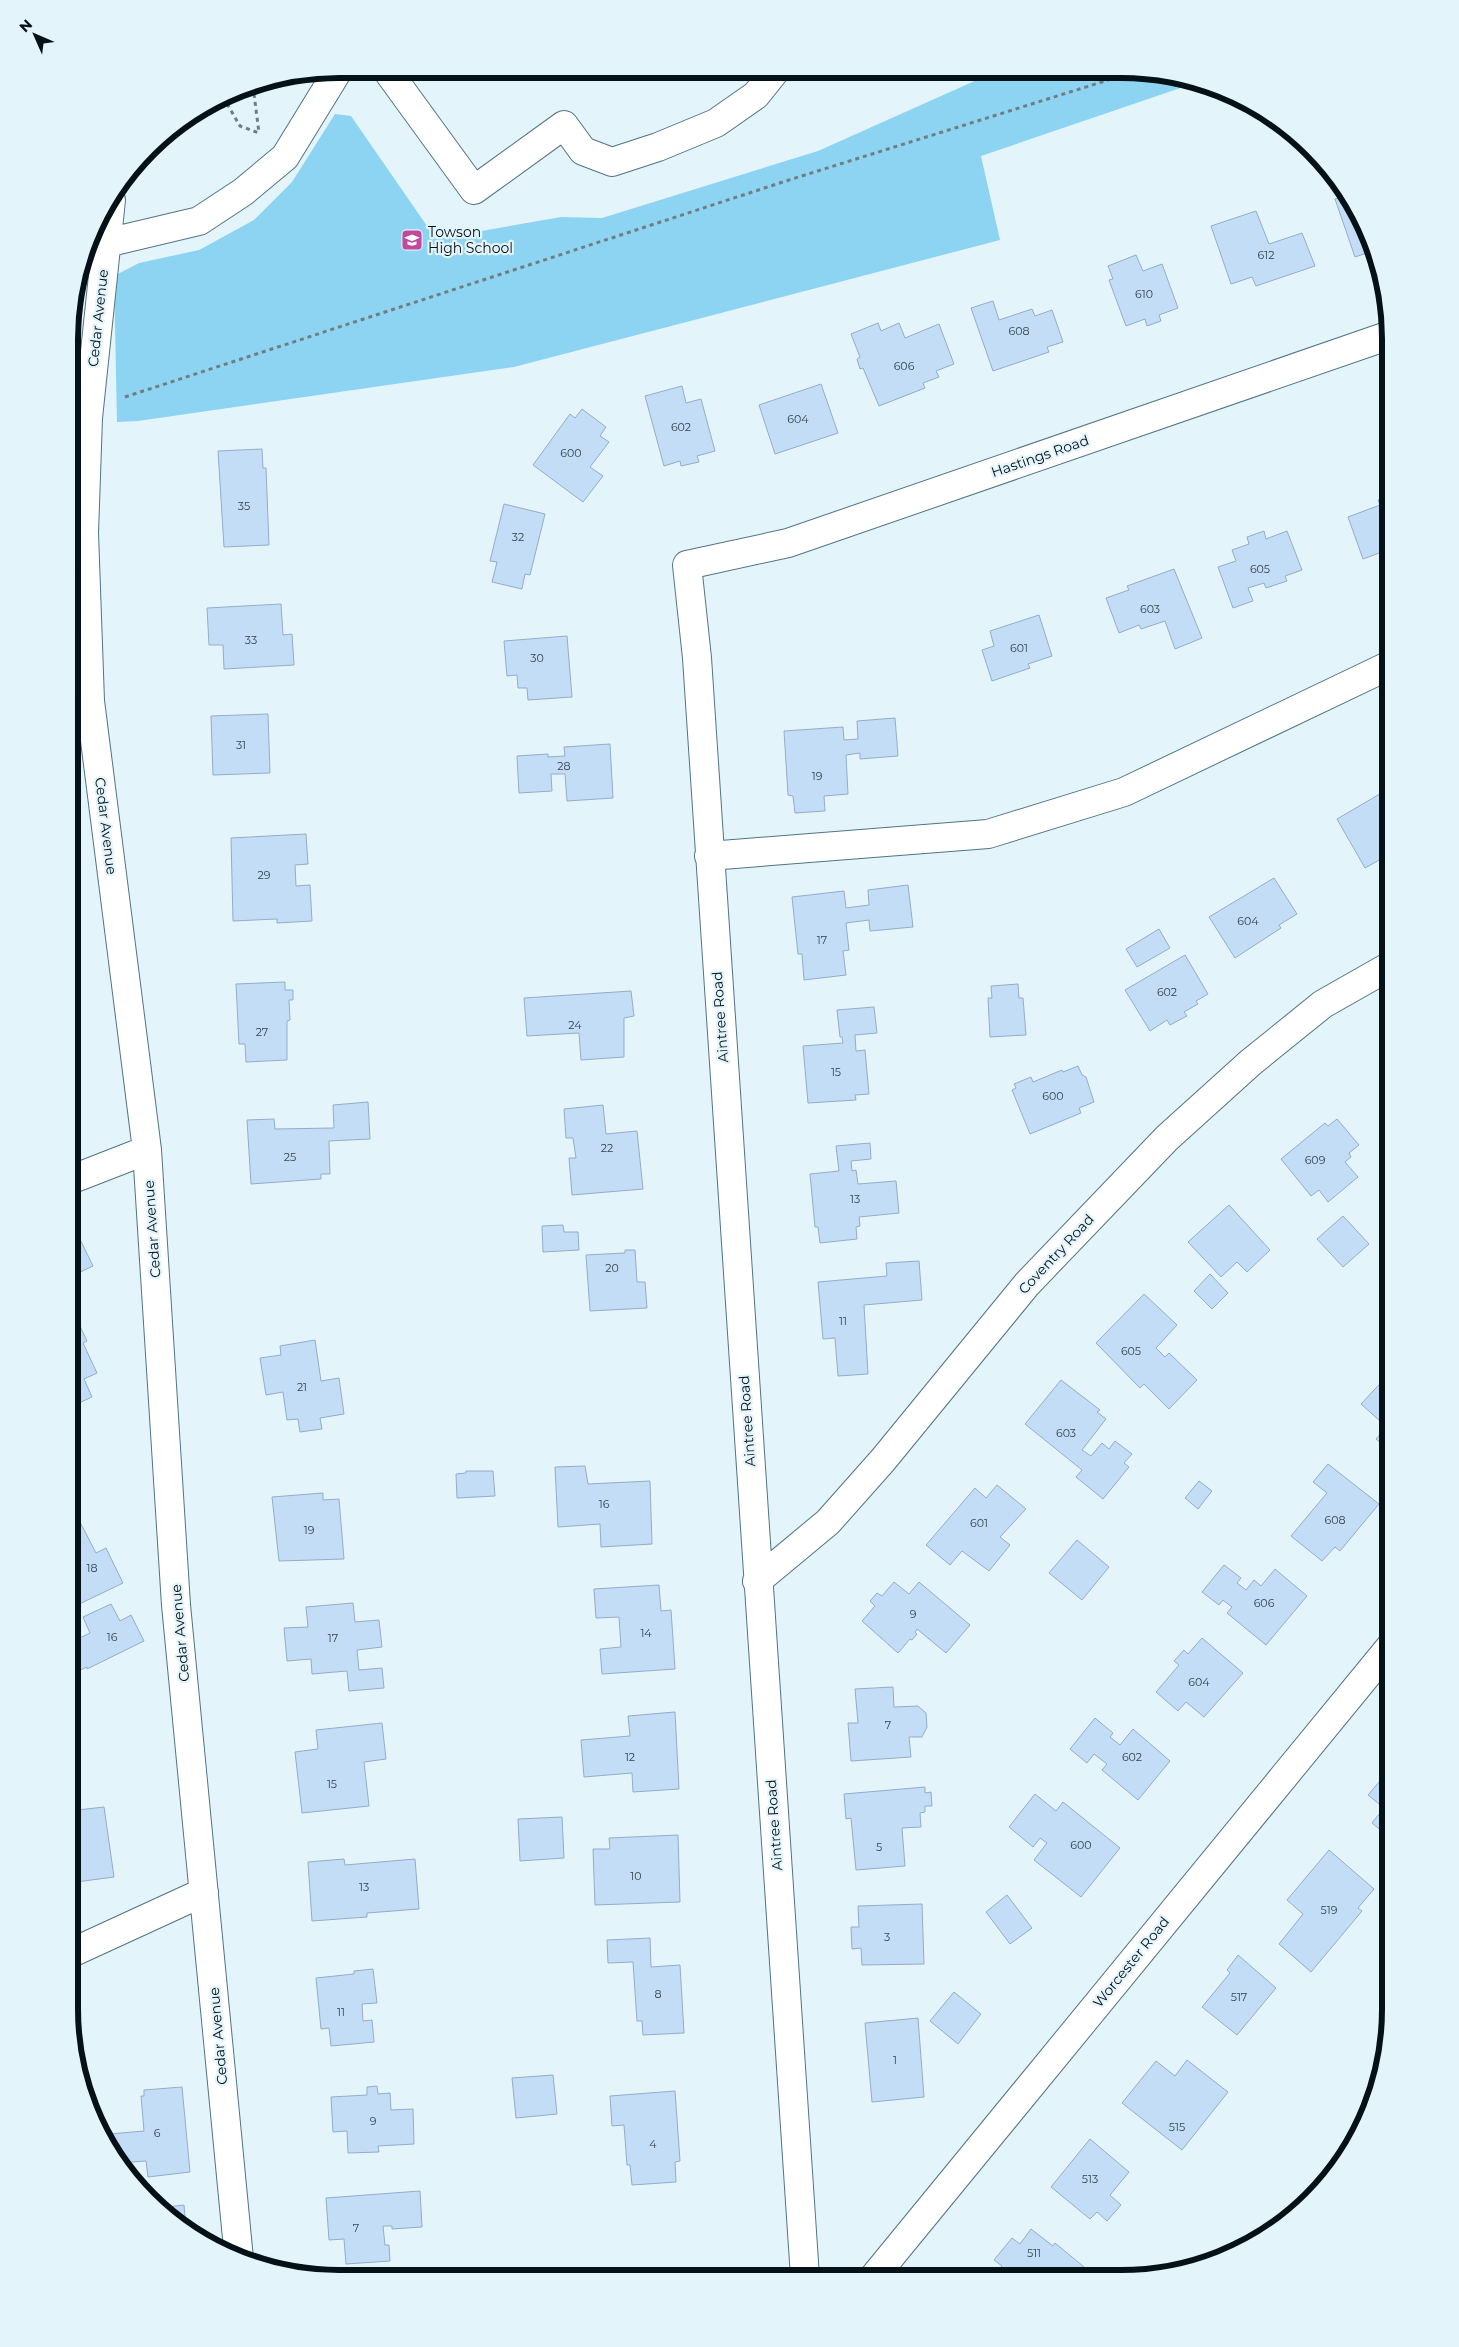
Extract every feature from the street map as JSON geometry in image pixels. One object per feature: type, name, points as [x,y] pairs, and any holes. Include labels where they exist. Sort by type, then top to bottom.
[{"type":"street","points":[[97,246],[199,221],[243,192],[285,157],[334,77]]},
{"type":"street","points":[[392,77],[474,190],[564,125],[583,151],[612,162],[658,147],[716,124],[756,95],[770,77]]},
{"type":"street","name":"Cedar Avenue","points":[[104,223],[97,246],[84,533],[90,702],[147,1150],[176,1604],[238,2250]]},
{"type":"street","name":"Hastings Road","points":[[687,566],[788,543],[1382,338]]},
{"type":"street","name":"Aintree Road","points":[[687,566],[698,658],[709,856],[805,2270]]},
{"type":"street","points":[[709,856],[988,834],[1124,792],[1382,669]]},
{"type":"street","name":"Coventry Road","points":[[757,1581],[828,1522],[883,1460],[1027,1284],[1167,1138],[1250,1063],[1323,1004],[1382,971]]},
{"type":"street","points":[[77,1177],[147,1150]]},
{"type":"street","name":"Worcester Road","points":[[880,2270],[1382,1657]]},
{"type":"street","points":[[77,1950],[204,1892]]},
{"type":"path","points":[[89,409],[790,180],[1118,77]]},
{"type":"path","points":[[254,91],[259,133],[256,141]]},
{"type":"path","points":[[226,102],[240,126],[259,133]]},
{"type":"shaded area","points":[[984,77],[1121,77],[1155,80],[1187,86],[981,156],[1000,240],[514,367],[138,421],[117,422],[114,276],[139,263],[199,250],[254,220],[292,182],[335,114],[351,116],[436,239],[561,217],[602,218],[818,151]]},
{"type":"building","points":[[1340,197],[1355,223],[1368,253],[1355,257],[1335,199]]},
{"type":"building","points":[[1256,211],[1269,244],[1302,233],[1315,266],[1256,286],[1252,277],[1231,284],[1211,226]]},
{"type":"building","points":[[1136,255],[1143,271],[1162,264],[1178,308],[1159,315],[1161,321],[1147,326],[1145,319],[1126,326],[1109,280],[1113,279],[1108,266]]},
{"type":"building","points":[[993,301],[999,320],[1032,309],[1035,316],[1052,310],[1063,342],[1047,347],[1049,352],[993,371],[971,308]]},
{"type":"building","points":[[878,323],[881,331],[899,323],[905,338],[939,324],[954,364],[936,371],[939,377],[923,383],[925,388],[879,406],[863,368],[860,369],[857,359],[860,357],[851,334]]},
{"type":"building","points":[[821,384],[838,433],[775,454],[759,405]]},
{"type":"building","points":[[682,386],[686,403],[701,399],[715,451],[697,456],[699,462],[681,466],[680,461],[664,466],[645,396]]},
{"type":"building","points":[[582,409],[606,427],[600,436],[609,442],[590,467],[603,476],[583,502],[533,465],[570,414],[575,418]]},
{"type":"building","points":[[262,449],[263,468],[266,468],[269,545],[224,547],[218,451]]},
{"type":"building","points":[[1382,498],[1382,552],[1363,559],[1348,517],[1380,505],[1378,500]]},
{"type":"building","points":[[504,504],[545,514],[530,575],[525,574],[522,589],[492,582],[497,562],[490,561]]},
{"type":"building","points":[[1264,531],[1266,539],[1287,531],[1302,570],[1285,576],[1287,581],[1266,588],[1264,583],[1248,588],[1253,601],[1233,608],[1218,567],[1236,561],[1232,550],[1249,544],[1247,537]]},
{"type":"building","points":[[1174,569],[1202,638],[1175,649],[1165,621],[1141,629],[1139,625],[1119,633],[1106,598],[1129,590],[1127,586]]},
{"type":"building","points":[[281,604],[283,635],[292,634],[294,665],[224,669],[223,645],[209,645],[207,608]]},
{"type":"building","points":[[1039,615],[1052,656],[1028,664],[1030,668],[992,681],[982,650],[994,646],[990,631]]},
{"type":"building","points":[[567,636],[572,697],[528,700],[527,688],[518,688],[517,675],[507,676],[504,641]]},
{"type":"building","points":[[268,714],[270,773],[213,775],[211,716]]},
{"type":"building","points":[[895,718],[898,756],[860,759],[860,753],[846,755],[848,794],[824,796],[825,811],[795,813],[793,796],[788,795],[784,731],[843,727],[844,740],[858,739],[857,721]]},
{"type":"building","points":[[610,744],[613,798],[567,801],[565,774],[551,774],[552,791],[519,793],[517,756],[548,754],[548,757],[565,756],[564,747]]},
{"type":"building","points":[[1382,793],[1382,858],[1365,868],[1337,819]]},
{"type":"building","points":[[306,834],[308,864],[295,865],[296,886],[310,885],[312,921],[277,923],[277,919],[233,921],[231,838]]},
{"type":"building","points":[[1274,878],[1297,914],[1279,925],[1281,928],[1235,958],[1209,917]]},
{"type":"building","points":[[908,885],[913,927],[870,931],[869,920],[846,923],[849,950],[843,951],[846,975],[804,980],[802,954],[798,954],[792,897],[844,891],[846,908],[869,905],[868,890]]},
{"type":"building","points":[[1159,929],[1170,948],[1137,967],[1126,949]]},
{"type":"building","points":[[1185,955],[1208,994],[1196,1001],[1198,1004],[1184,1012],[1187,1016],[1170,1025],[1167,1020],[1150,1031],[1125,990]]},
{"type":"building","points":[[285,982],[285,990],[293,990],[293,1000],[289,1000],[290,1020],[287,1021],[287,1060],[246,1062],[245,1044],[239,1044],[236,984]]},
{"type":"building","points":[[1018,984],[1019,998],[1023,998],[1026,1035],[990,1037],[988,998],[992,998],[991,986]]},
{"type":"building","points":[[631,991],[634,1016],[624,1018],[624,1057],[581,1060],[579,1033],[527,1036],[524,998]]},
{"type":"building","points":[[874,1007],[877,1033],[855,1035],[856,1051],[865,1050],[869,1094],[855,1095],[856,1100],[808,1103],[803,1046],[843,1043],[842,1037],[840,1037],[837,1010]]},
{"type":"building","points":[[1078,1066],[1082,1075],[1086,1077],[1094,1102],[1079,1108],[1081,1113],[1030,1134],[1012,1090],[1016,1088],[1014,1084],[1031,1077],[1033,1082],[1062,1070],[1063,1072]]},
{"type":"building","points":[[368,1102],[370,1139],[329,1141],[330,1174],[321,1174],[321,1179],[251,1184],[247,1120],[274,1119],[275,1129],[334,1128],[333,1105]]},
{"type":"building","points":[[603,1105],[606,1134],[637,1131],[643,1189],[572,1195],[569,1158],[576,1158],[573,1138],[566,1138],[564,1109]]},
{"type":"building","points":[[1337,1119],[1359,1145],[1349,1153],[1351,1157],[1345,1162],[1358,1177],[1328,1202],[1319,1190],[1311,1196],[1281,1159],[1325,1123],[1328,1126]]},
{"type":"building","points":[[870,1143],[871,1159],[851,1161],[852,1171],[856,1170],[858,1184],[896,1181],[899,1213],[859,1217],[860,1226],[856,1227],[857,1239],[820,1243],[818,1227],[815,1227],[810,1174],[839,1171],[836,1146]]},
{"type":"building","points":[[1229,1205],[1270,1250],[1247,1272],[1237,1262],[1221,1277],[1188,1242]]},
{"type":"building","points":[[1343,1216],[1369,1244],[1343,1267],[1317,1239]]},
{"type":"building","points":[[563,1225],[564,1232],[578,1232],[579,1250],[543,1252],[542,1226]]},
{"type":"building","points":[[77,1233],[93,1266],[77,1274]]},
{"type":"building","points":[[625,1250],[635,1250],[637,1282],[645,1282],[647,1308],[590,1311],[586,1255],[625,1253]]},
{"type":"building","points":[[919,1261],[922,1300],[864,1305],[868,1374],[838,1376],[835,1338],[823,1339],[818,1282],[887,1276],[886,1263]]},
{"type":"building","points":[[1210,1274],[1228,1293],[1212,1309],[1194,1291]]},
{"type":"building","points":[[1144,1294],[1177,1325],[1156,1348],[1165,1357],[1169,1353],[1197,1380],[1169,1409],[1144,1384],[1140,1388],[1096,1343]]},
{"type":"building","points":[[77,1320],[87,1341],[83,1343],[97,1373],[84,1379],[92,1397],[77,1404]]},
{"type":"building","points":[[315,1340],[321,1381],[339,1378],[344,1414],[320,1418],[322,1429],[300,1432],[298,1419],[287,1420],[283,1392],[266,1395],[260,1358],[281,1355],[280,1346]]},
{"type":"building","points":[[1061,1380],[1100,1410],[1097,1412],[1106,1419],[1082,1450],[1091,1456],[1102,1443],[1109,1449],[1115,1441],[1132,1454],[1124,1463],[1129,1467],[1103,1499],[1076,1477],[1082,1470],[1025,1424]]},
{"type":"building","points":[[1382,1381],[1382,1418],[1380,1421],[1361,1404]]},
{"type":"building","points":[[1382,1432],[1382,1444],[1376,1439]]},
{"type":"building","points":[[1328,1464],[1379,1504],[1340,1551],[1335,1547],[1322,1561],[1291,1536],[1327,1493],[1313,1482]]},
{"type":"building","points":[[585,1466],[588,1484],[650,1481],[652,1544],[601,1547],[600,1524],[558,1527],[555,1467]]},
{"type":"building","points":[[466,1471],[493,1471],[495,1496],[457,1498],[456,1474],[466,1473]]},
{"type":"building","points":[[1199,1481],[1212,1491],[1198,1509],[1185,1498]]},
{"type":"building","points":[[997,1485],[1026,1509],[1000,1537],[1010,1545],[989,1571],[962,1551],[950,1565],[926,1545],[975,1488],[986,1498]]},
{"type":"building","points":[[323,1493],[323,1500],[339,1499],[344,1559],[279,1561],[272,1497]]},
{"type":"building","points":[[81,1524],[96,1553],[106,1548],[123,1583],[77,1605],[77,1526]]},
{"type":"building","points":[[1077,1540],[1109,1567],[1082,1600],[1049,1573]]},
{"type":"building","points":[[1224,1565],[1241,1578],[1237,1583],[1246,1590],[1254,1580],[1261,1586],[1275,1569],[1307,1596],[1266,1645],[1227,1613],[1232,1607],[1223,1600],[1219,1605],[1202,1592]]},
{"type":"building","points":[[894,1582],[909,1594],[919,1582],[970,1625],[946,1653],[917,1629],[915,1632],[917,1634],[898,1653],[862,1621],[875,1606],[870,1601],[877,1593],[882,1596]]},
{"type":"building","points":[[659,1585],[661,1611],[671,1610],[675,1669],[602,1674],[600,1649],[621,1647],[619,1617],[596,1618],[594,1589]]},
{"type":"building","points":[[353,1603],[355,1622],[379,1620],[382,1647],[357,1650],[359,1670],[382,1668],[384,1688],[349,1691],[347,1671],[312,1674],[311,1659],[287,1661],[284,1628],[308,1627],[306,1607]]},
{"type":"building","points":[[111,1604],[120,1621],[131,1615],[144,1641],[87,1669],[87,1667],[77,1671],[77,1639],[90,1633],[83,1617]]},
{"type":"building","points":[[1202,1638],[1243,1673],[1204,1717],[1186,1702],[1178,1711],[1156,1692],[1179,1665],[1174,1661],[1184,1650],[1188,1654]]},
{"type":"building","points":[[893,1687],[894,1707],[918,1706],[926,1713],[927,1727],[922,1737],[909,1737],[911,1757],[851,1761],[848,1723],[858,1723],[855,1689]]},
{"type":"building","points":[[675,1712],[679,1789],[633,1792],[632,1773],[584,1777],[581,1740],[630,1736],[628,1716]]},
{"type":"building","points":[[1095,1718],[1113,1733],[1110,1737],[1120,1745],[1133,1729],[1170,1761],[1138,1800],[1102,1770],[1107,1764],[1094,1754],[1087,1763],[1070,1749]]},
{"type":"building","points":[[382,1723],[386,1759],[364,1762],[369,1806],[302,1813],[295,1752],[318,1749],[316,1730]]},
{"type":"building","points":[[1382,1778],[1382,1806],[1368,1795]]},
{"type":"building","points":[[925,1787],[925,1793],[931,1792],[932,1806],[925,1806],[925,1812],[920,1813],[921,1827],[902,1828],[905,1866],[856,1870],[851,1818],[846,1819],[844,1794]]},
{"type":"building","points":[[1035,1794],[1056,1811],[1063,1802],[1120,1848],[1081,1897],[1034,1860],[1047,1843],[1040,1838],[1033,1847],[1009,1827]]},
{"type":"building","points":[[104,1807],[114,1877],[77,1882],[77,1810]]},
{"type":"building","points":[[1382,1810],[1382,1831],[1372,1823]]},
{"type":"building","points":[[562,1817],[564,1858],[520,1861],[518,1819]]},
{"type":"building","points":[[678,1835],[680,1902],[595,1905],[593,1849],[610,1849],[609,1838]]},
{"type":"building","points":[[1329,1850],[1374,1889],[1358,1908],[1362,1911],[1311,1972],[1279,1944],[1303,1914],[1287,1900]]},
{"type":"building","points":[[344,1859],[345,1865],[415,1859],[419,1909],[367,1913],[367,1917],[312,1921],[308,1862]]},
{"type":"building","points":[[1007,1895],[1032,1928],[1010,1944],[986,1912]]},
{"type":"building","points":[[922,1904],[924,1964],[862,1965],[861,1948],[852,1949],[851,1927],[859,1927],[858,1906]]},
{"type":"building","points":[[650,1938],[651,1967],[680,1965],[684,2033],[643,2035],[642,2021],[637,2021],[633,1962],[608,1963],[607,1940]]},
{"type":"building","points":[[1238,1955],[1276,1988],[1237,2035],[1202,2007],[1230,1973],[1227,1970]]},
{"type":"building","points":[[373,1969],[377,2003],[362,2004],[363,2021],[372,2020],[374,2042],[331,2046],[329,2028],[321,2029],[316,1978],[354,1974],[354,1971]]},
{"type":"building","points":[[954,1992],[981,2014],[958,2044],[930,2021]]},
{"type":"building","points":[[918,2018],[924,2097],[872,2102],[865,2023]]},
{"type":"building","points":[[1187,2060],[1228,2092],[1182,2150],[1122,2103],[1156,2061],[1175,2076]]},
{"type":"building","points":[[553,2075],[557,2114],[516,2118],[512,2078]]},
{"type":"building","points":[[377,2086],[378,2094],[390,2093],[391,2110],[413,2109],[414,2144],[378,2146],[379,2152],[348,2153],[347,2131],[333,2132],[331,2097],[367,2095],[367,2087]]},
{"type":"building","points":[[182,2087],[190,2172],[148,2177],[146,2161],[127,2162],[112,2139],[110,2134],[144,2131],[141,2096],[144,2096],[144,2090]]},
{"type":"building","points":[[675,2091],[680,2161],[675,2162],[676,2182],[632,2185],[630,2165],[627,2165],[624,2125],[612,2126],[610,2096]]},
{"type":"building","points":[[1090,2139],[1129,2172],[1110,2195],[1121,2205],[1107,2221],[1097,2212],[1090,2219],[1051,2187]]},
{"type":"building","points":[[420,2191],[422,2227],[392,2229],[392,2226],[383,2226],[385,2245],[389,2245],[390,2261],[346,2264],[344,2239],[329,2240],[326,2198]]},
{"type":"building","points":[[184,2205],[185,2220],[180,2216],[168,2207]]},
{"type":"building","points":[[1031,2229],[1053,2246],[1055,2243],[1088,2270],[999,2270],[1002,2266],[994,2260],[1012,2238],[1020,2244]]},
{"type":"place","name":"Towson High School","points":[[412,240]]}]
